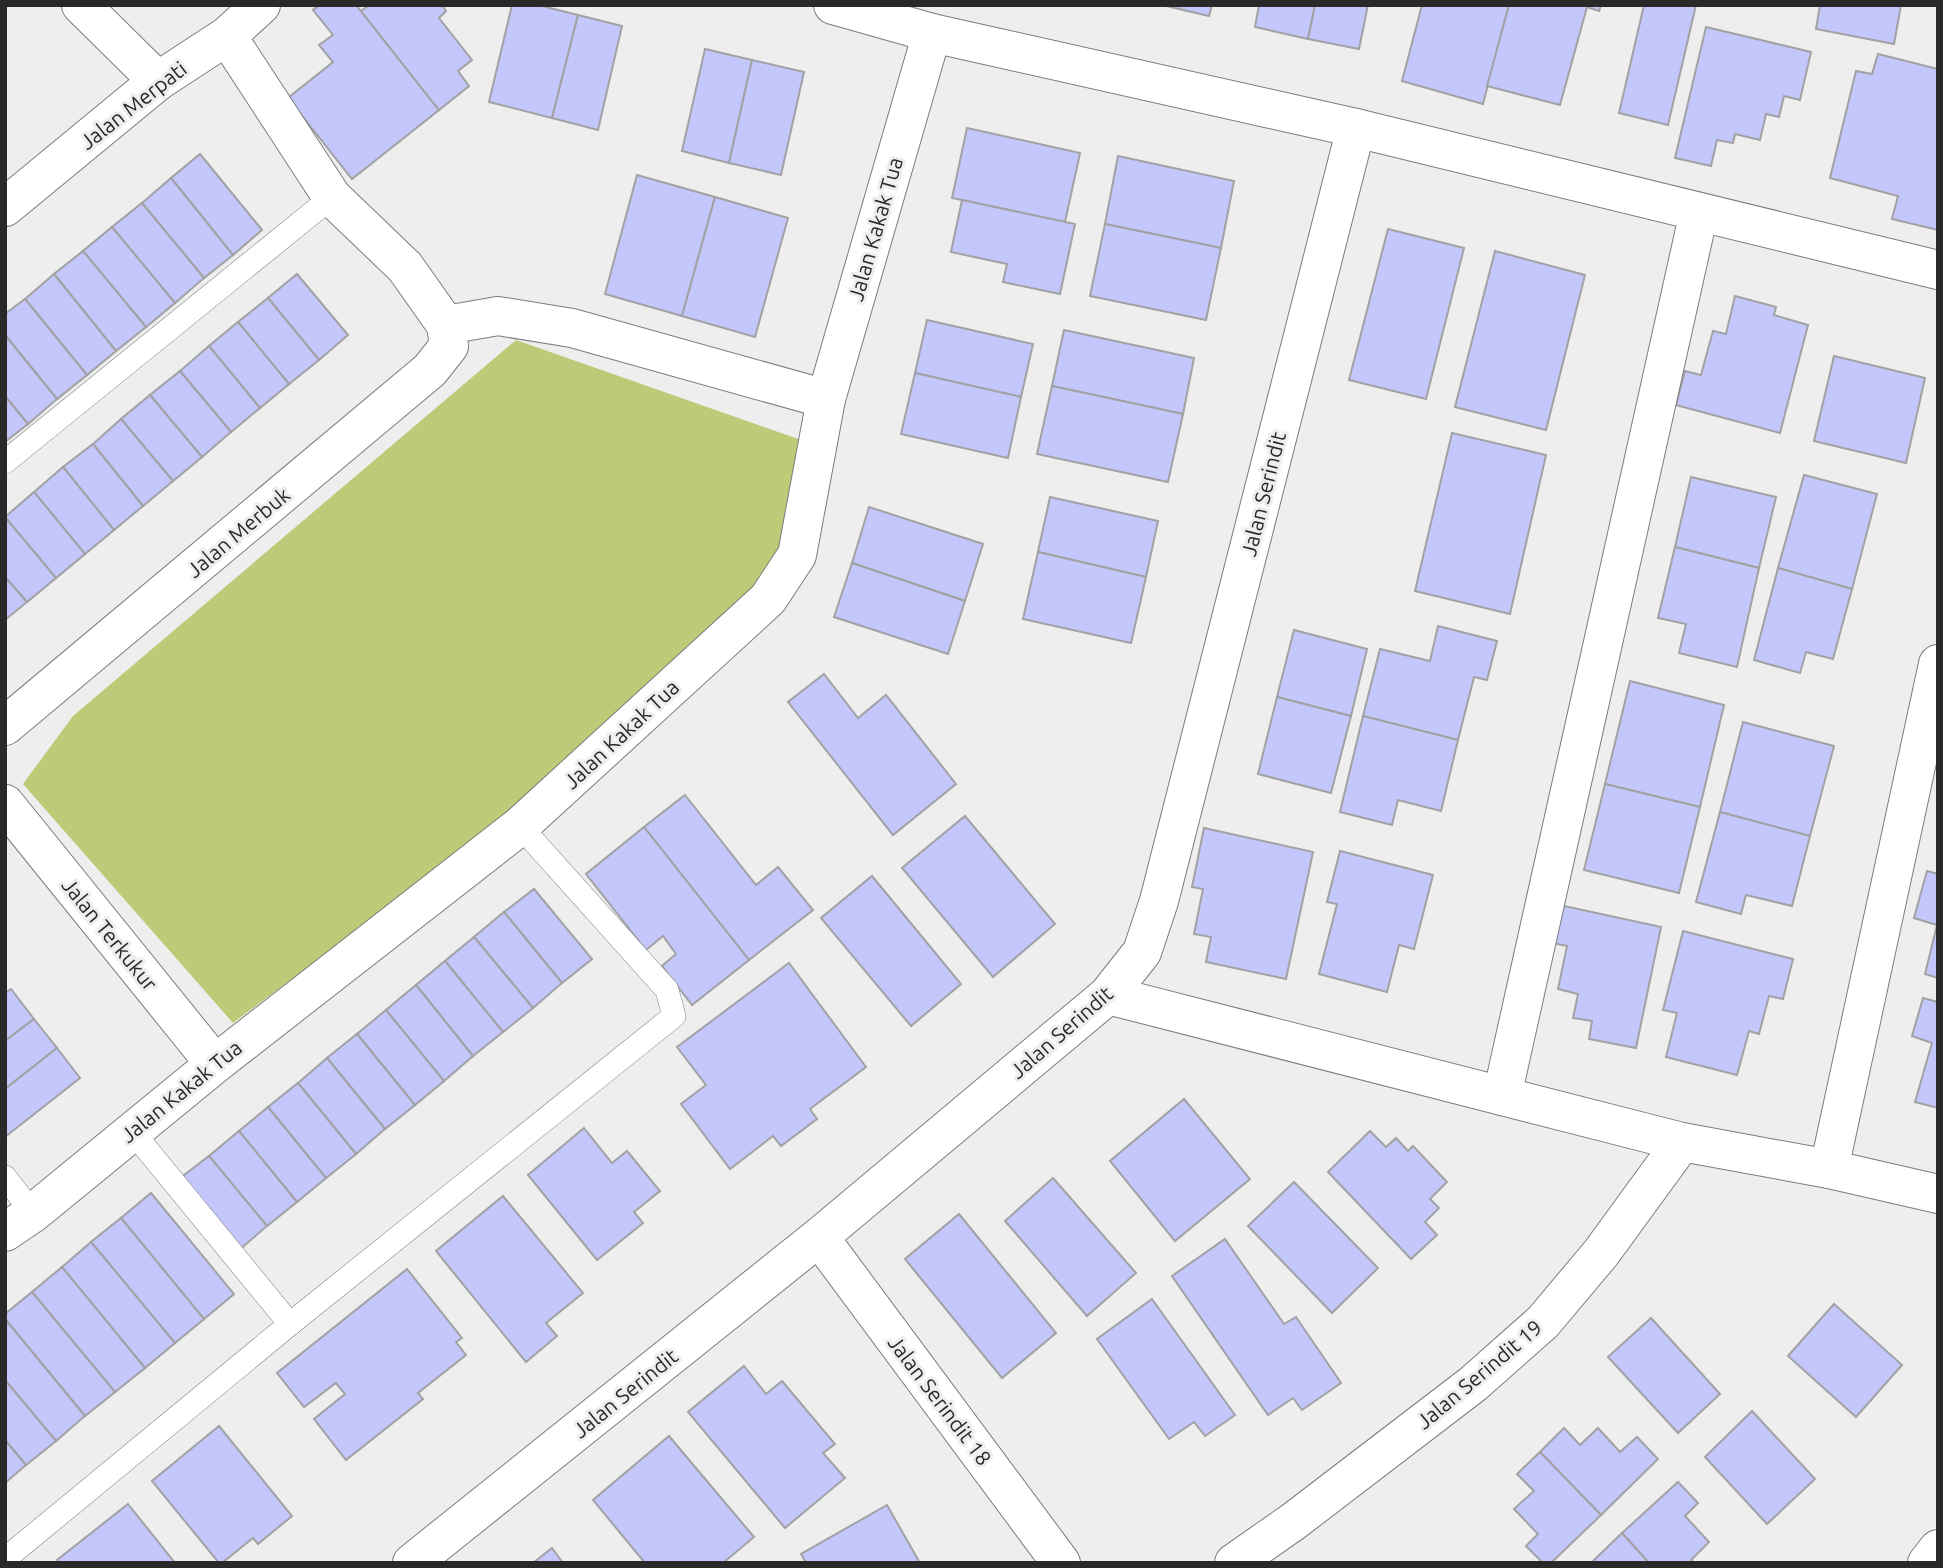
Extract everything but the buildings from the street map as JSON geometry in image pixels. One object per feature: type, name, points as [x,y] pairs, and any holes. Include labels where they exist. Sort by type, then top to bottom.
[{"type":"street","points":[[80,5],[158,81]]},
{"type":"street","name":"Jalan Merpati","points":[[5,207],[158,81],[227,36],[261,5]]},
{"type":"street","points":[[834,5],[932,33],[1356,128],[1938,270]]},
{"type":"street","name":"Jalan Kakak Tua","points":[[19,1222],[131,1130],[520,826],[768,599],[797,555],[826,399],[932,33]]},
{"type":"street","points":[[227,36],[332,197],[405,267],[446,325],[498,316],[572,328],[826,399]]},
{"type":"street","name":"Jalan Serindit","points":[[412,1563],[819,1237],[1108,995],[1142,952],[1159,901],[1356,128]]},
{"type":"street","points":[[1502,1096],[1699,212]]},
{"type":"street","name":"Jalan Merbuk","points":[[5,726],[430,370],[449,346],[446,325]]},
{"type":"street","points":[[1829,1169],[1938,664]]},
{"type":"street","name":"Jalan Terkukur","points":[[5,804],[215,1064]]},
{"type":"street","points":[[1108,995],[1682,1142],[1829,1169],[1938,1194]]},
{"type":"street","name":"Jalan Serindit 19","points":[[1234,1563],[1294,1521],[1473,1384],[1543,1322],[1601,1253],[1682,1142]]},
{"type":"street","name":"Jalan Serindit 18","points":[[819,1237],[1061,1563]]},
{"type":"street","points":[[1927,1563],[1938,1549]]},
{"type":"lane","points":[[5,462],[332,197]]},
{"type":"lane","points":[[5,1559],[290,1324],[674,1016],[667,990],[520,826]]},
{"type":"lane","points":[[131,1130],[290,1324]]},
{"type":"lane","points":[[5,1177],[19,1222]]},
{"type":"green space","points":[[516,340],[807,442],[771,586],[489,832],[233,1023],[23,784],[73,716]]}]
